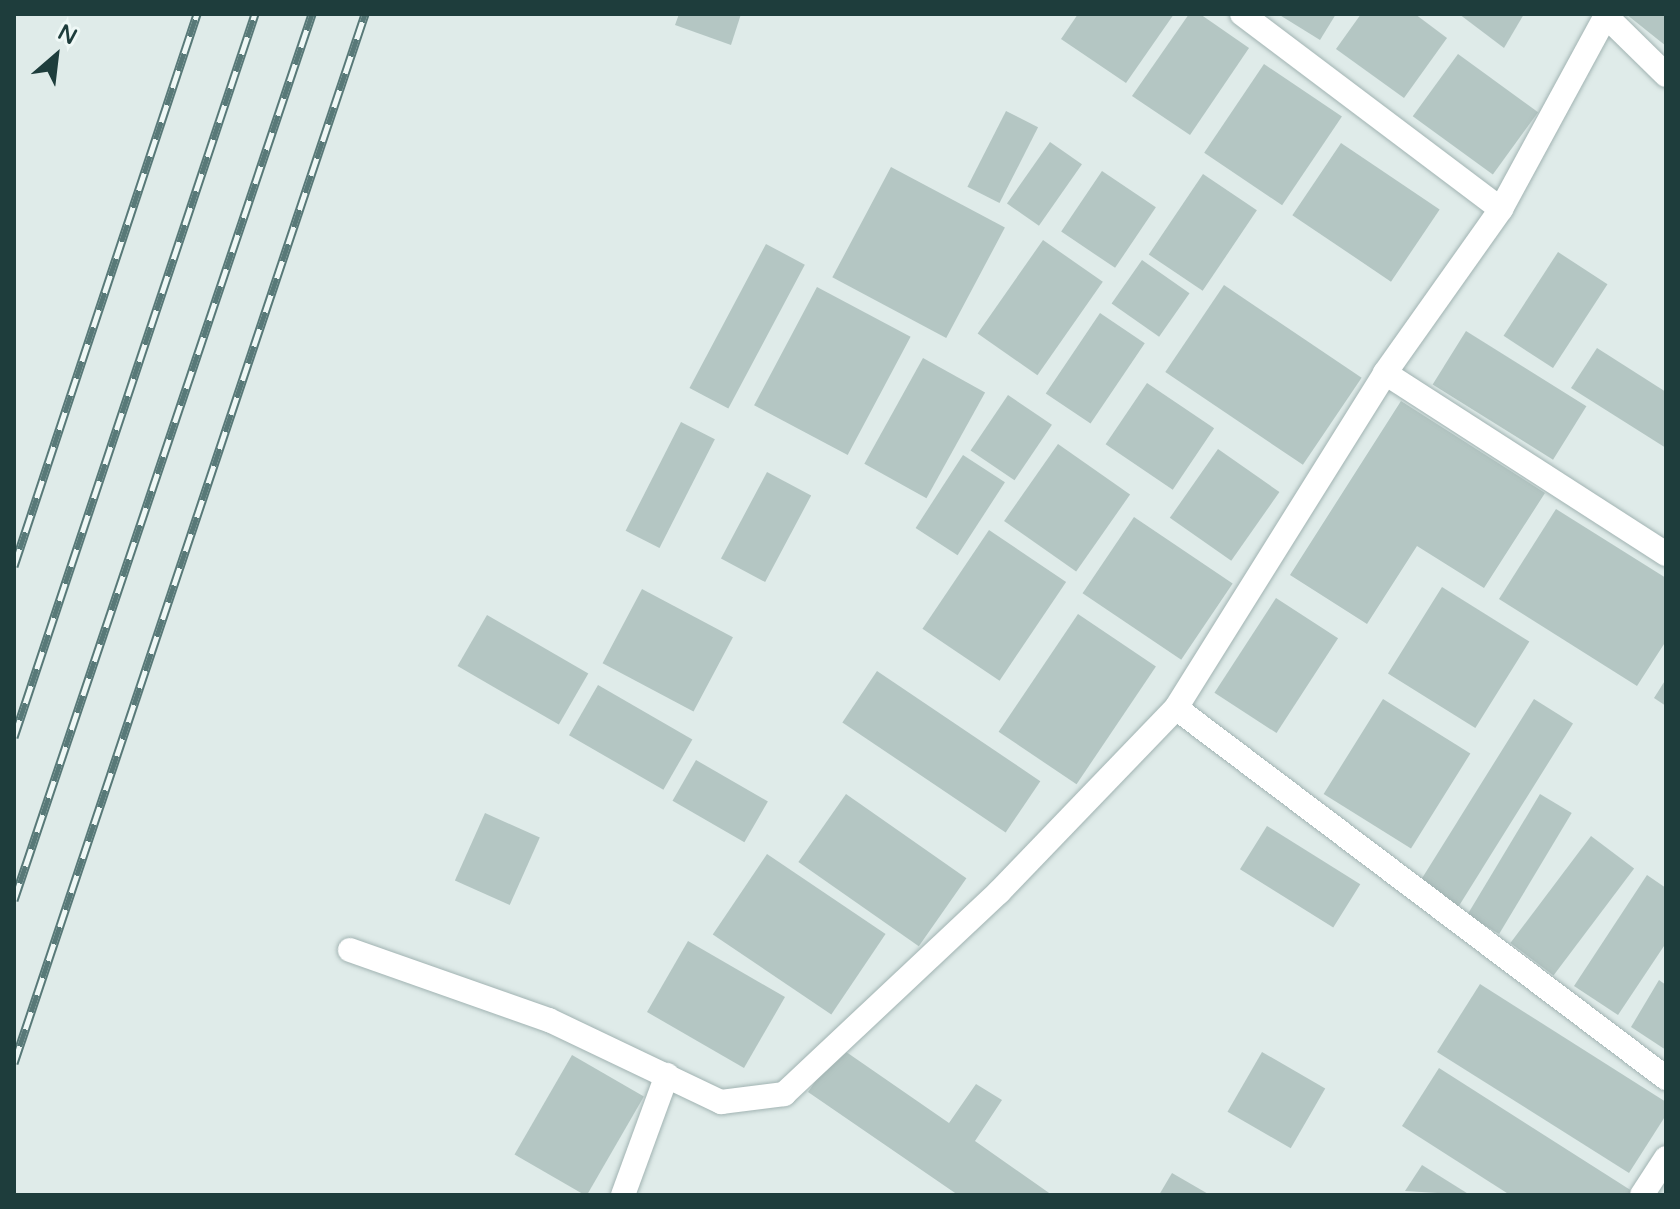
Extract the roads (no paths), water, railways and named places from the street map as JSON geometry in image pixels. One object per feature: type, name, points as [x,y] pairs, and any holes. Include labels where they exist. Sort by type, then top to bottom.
[{"type":"street","points":[[1242,14],[1501,209]]},
{"type":"street","points":[[350,950],[549,1020],[721,1102],[784,1094],[999,892],[1176,708],[1385,373],[1501,209],[1607,15],[1666,75]]},
{"type":"street","points":[[1385,373],[1666,554]]},
{"type":"street","points":[[1176,708],[1666,1078]]},
{"type":"street","points":[[623,1195],[667,1075]]},
{"type":"street","points":[[1642,1195],[1666,1158]]},
{"type":"railway","points":[[14,566],[197,14]]},
{"type":"railway","points":[[14,737],[255,14]]},
{"type":"railway","points":[[14,900],[312,14]]},
{"type":"railway","points":[[14,1063],[365,14]]}]
